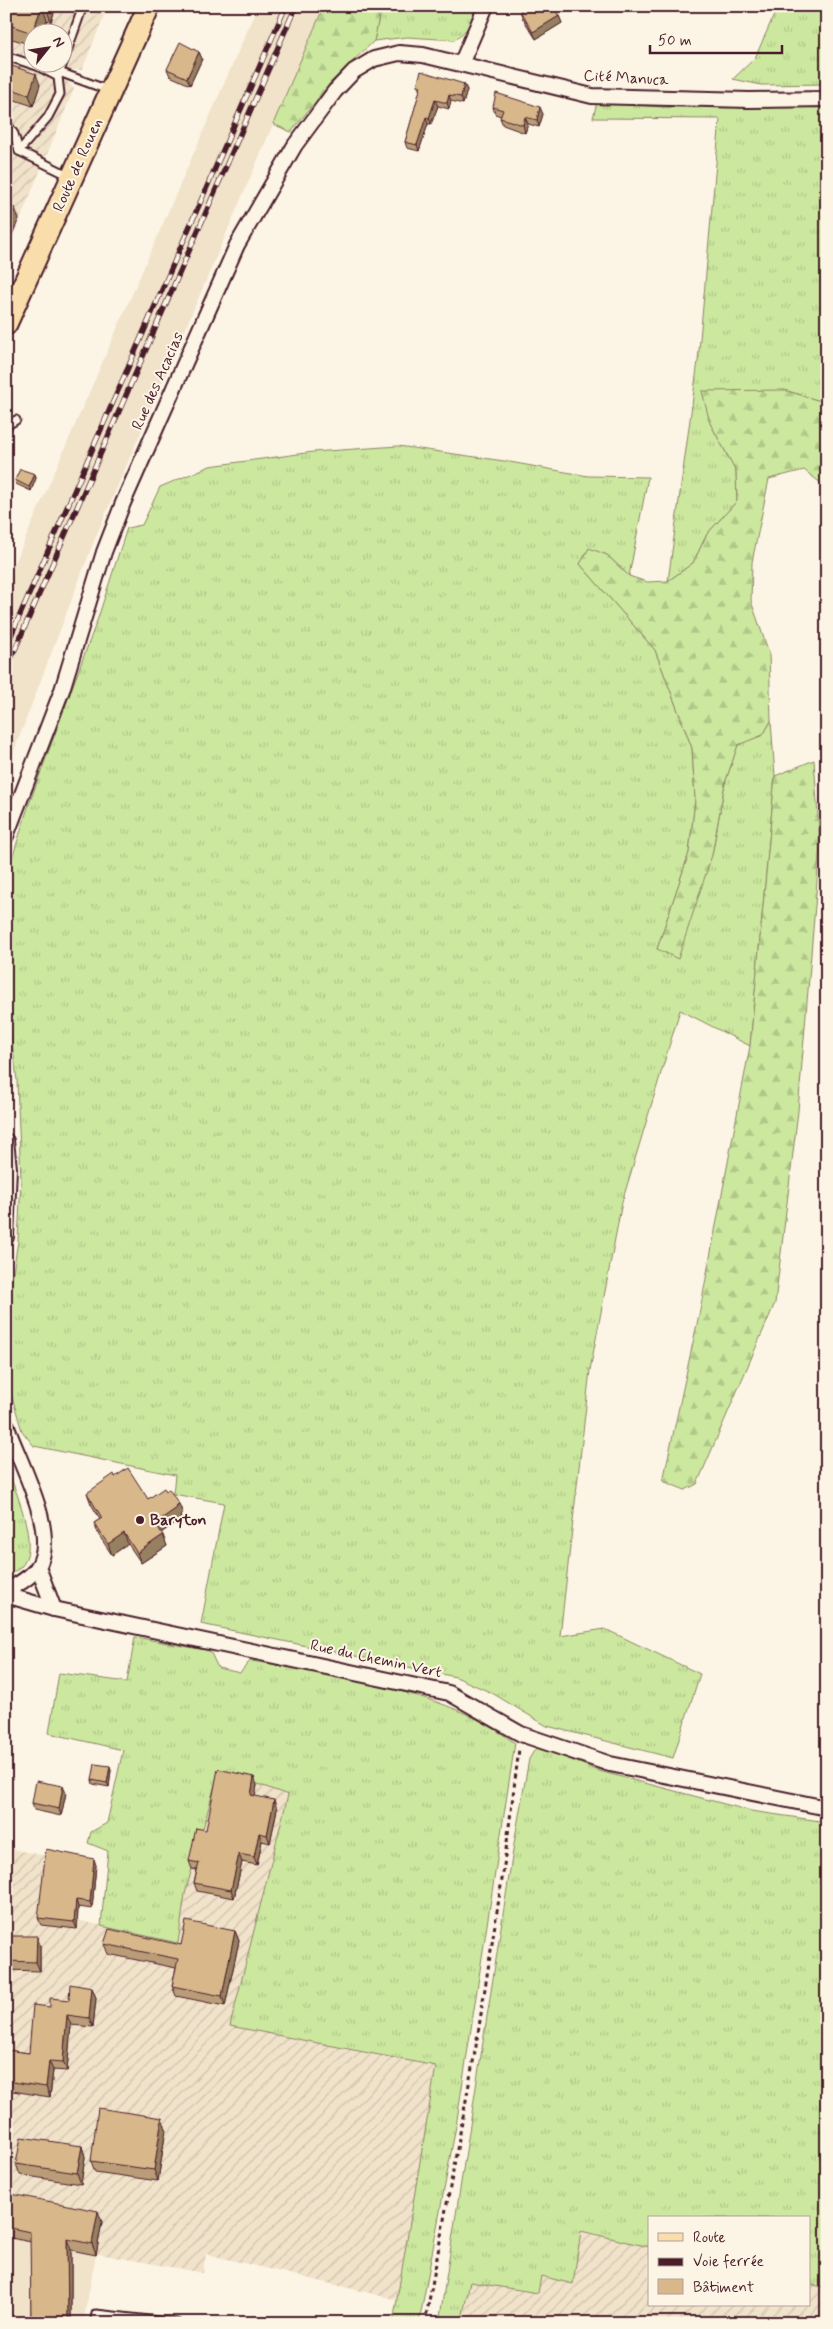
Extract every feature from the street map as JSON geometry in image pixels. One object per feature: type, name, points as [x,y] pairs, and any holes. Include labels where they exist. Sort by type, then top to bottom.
[{"type":"main road","name":"Route de Rouen","points":[[6,324],[149,6]]},
{"type":"street","points":[[461,64],[486,6]]},
{"type":"street","name":"Rue des Acacias","points":[[6,836],[62,690],[104,552],[123,503],[237,245],[295,145],[335,91],[354,71],[374,59],[399,53],[423,55],[461,64]]},
{"type":"street","name":"Cité Manuca","points":[[461,64],[592,96],[749,100],[827,98]]},
{"type":"street","points":[[6,1141],[10,1168],[6,1237]]},
{"type":"street","points":[[6,1424],[42,1517],[44,1548],[38,1567],[20,1584],[6,1591]]},
{"type":"street","points":[[38,1567],[54,1609]]},
{"type":"street","name":"Rue du Chemin Vert","points":[[6,1595],[54,1609],[450,1693],[521,1734],[610,1764],[827,1808]]},
{"type":"lane","points":[[19,151],[48,118],[60,94],[58,75],[82,6]]},
{"type":"lane","points":[[6,56],[58,75],[111,91]]},
{"type":"lane","points":[[6,122],[14,134],[19,151],[72,178]]},
{"type":"lane","points":[[6,426],[16,420]]},
{"type":"lane","points":[[94,2323],[96,2314],[177,2323]]},
{"type":"path","points":[[425,2323],[476,2046],[517,1780],[521,1734]]},
{"type":"shaded area","points":[[6,6],[108,6],[82,70],[72,70],[72,22],[22,22],[22,72],[69,72],[67,81],[74,89],[6,253]]},
{"type":"shaded area","points":[[258,6],[324,6],[94,541],[6,772],[6,583]]},
{"type":"shaded area","points":[[219,1770],[288,1795],[230,2026],[436,2066],[398,2300],[206,2254],[203,2273],[6,2237],[6,1848],[83,1863],[77,1920],[178,1943],[185,1894]]},
{"type":"shaded area","points":[[581,2231],[648,2247],[648,2306],[810,2306],[810,2284],[827,2288],[827,2323],[461,2323],[470,2282],[538,2293],[540,2276]]},
{"type":"shaded area","points":[[6,2237],[96,2255],[83,2323],[6,2323]]},
{"type":"green space","points":[[324,6],[333,6],[337,9],[341,6],[386,6],[379,17],[374,41],[331,82],[291,132],[273,124]]},
{"type":"green space","points":[[386,6],[482,6],[471,25],[455,40],[407,37],[374,41],[379,17]]},
{"type":"green space","points":[[778,6],[827,6],[827,84],[761,85],[733,79],[755,58]]},
{"type":"green space","points":[[597,102],[662,107],[827,106],[827,403],[784,390],[710,423],[736,471],[737,501],[707,534],[693,563],[668,581],[698,361],[720,119],[593,118]]},
{"type":"green space","points":[[784,390],[827,403],[827,488],[804,470],[769,479],[752,562],[751,601],[769,653],[771,721],[763,735],[738,745],[725,783],[712,855],[678,959],[657,949],[689,853],[695,800],[692,748],[655,650],[580,564],[589,548],[607,555],[629,576],[647,582],[668,581],[693,563],[707,534],[737,501],[736,471],[710,423],[702,391]]},
{"type":"green space","points":[[398,446],[504,461],[588,476],[648,477],[629,576],[607,555],[589,549],[580,564],[655,650],[692,748],[695,800],[689,853],[657,949],[712,855],[725,783],[738,744],[763,735],[771,721],[775,776],[750,1046],[680,1010],[622,1202],[590,1370],[560,1636],[605,1629],[700,1674],[673,1758],[547,1726],[492,1693],[456,1677],[201,1624],[224,1503],[173,1494],[175,1475],[34,1446],[22,1431],[10,1390],[7,1310],[18,1241],[21,1179],[17,1080],[6,998],[6,878],[29,804],[98,618],[127,528],[142,525],[160,487],[210,466],[313,452]]},
{"type":"green space","points":[[814,760],[820,845],[798,1111],[775,1303],[697,1484],[685,1490],[663,1481],[700,1310],[750,1046],[775,776]]},
{"type":"green space","points":[[6,1465],[20,1502],[28,1547],[26,1559],[20,1568],[6,1575]]},
{"type":"green space","points":[[135,1637],[210,1651],[218,1668],[240,1673],[250,1661],[314,1672],[416,1696],[437,1702],[476,1719],[515,1743],[456,2126],[419,2323],[393,2323],[436,2066],[230,2026],[288,1795],[219,1770],[185,1894],[178,1943],[101,1926],[108,1851],[88,1843],[91,1832],[107,1823],[123,1750],[49,1733],[59,1673],[127,1682]]},
{"type":"green space","points":[[537,1746],[599,1771],[751,1811],[827,1822],[827,2288],[810,2284],[810,2216],[648,2216],[648,2247],[581,2231],[573,2284],[541,2276],[538,2293],[470,2282],[461,2323],[439,2323],[529,1759]]},
{"type":"building","points":[[6,6],[42,6],[36,22],[22,22],[22,30],[6,24]]},
{"type":"building","points":[[528,6],[553,6],[559,16],[533,32],[520,11]]},
{"type":"building","points":[[180,42],[199,52],[187,78],[167,69]]},
{"type":"building","points":[[6,64],[22,69],[22,72],[36,74],[29,95],[6,87]]},
{"type":"building","points":[[421,71],[464,84],[461,97],[449,95],[447,103],[435,100],[429,118],[426,117],[417,145],[405,142],[421,86],[417,85]]},
{"type":"building","points":[[496,93],[540,107],[537,120],[525,117],[523,125],[500,118],[503,110],[493,107]]},
{"type":"building","points":[[6,205],[15,208],[6,228]]},
{"type":"building","points":[[20,469],[35,474],[29,487],[15,480]]},
{"type":"building","name":"Baryton","points":[[128,1468],[148,1499],[164,1488],[166,1491],[169,1489],[179,1504],[175,1506],[177,1508],[155,1523],[163,1535],[137,1553],[124,1533],[108,1544],[94,1523],[102,1518],[87,1493],[114,1474],[115,1477]]},
{"type":"building","points":[[95,1764],[110,1766],[107,1783],[92,1780]]},
{"type":"building","points":[[218,1769],[254,1777],[251,1795],[274,1800],[267,1835],[259,1833],[254,1857],[239,1854],[231,1890],[194,1883],[199,1863],[189,1861],[196,1828],[206,1830]]},
{"type":"building","points":[[36,1781],[63,1786],[59,1809],[32,1803]]},
{"type":"building","points":[[46,1849],[94,1859],[90,1902],[76,1900],[74,1922],[38,1918]]},
{"type":"building","points":[[186,1921],[235,1931],[222,1996],[172,1986],[178,1959],[104,1944],[109,1929],[181,1945]]},
{"type":"building","points":[[6,1936],[37,1936],[36,1962],[6,1961]]},
{"type":"building","points":[[70,1984],[92,1988],[89,2018],[67,2015],[63,2062],[49,2061],[46,2087],[6,2081],[6,2050],[29,2053],[33,2005],[50,2007],[50,1998],[69,2000]]},
{"type":"building","points":[[98,2108],[162,2118],[154,2170],[91,2161]]},
{"type":"building","points":[[21,2137],[82,2146],[77,2173],[16,2164]]},
{"type":"building","points":[[6,2193],[98,2211],[92,2244],[67,2239],[68,2320],[31,2320],[30,2232],[6,2227]]},
{"type":"railway","points":[[6,647],[286,6]]},
{"type":"railway","points":[[6,670],[296,6]]},
{"type":"place","name":"Baryton","points":[[140,1520]]}]
